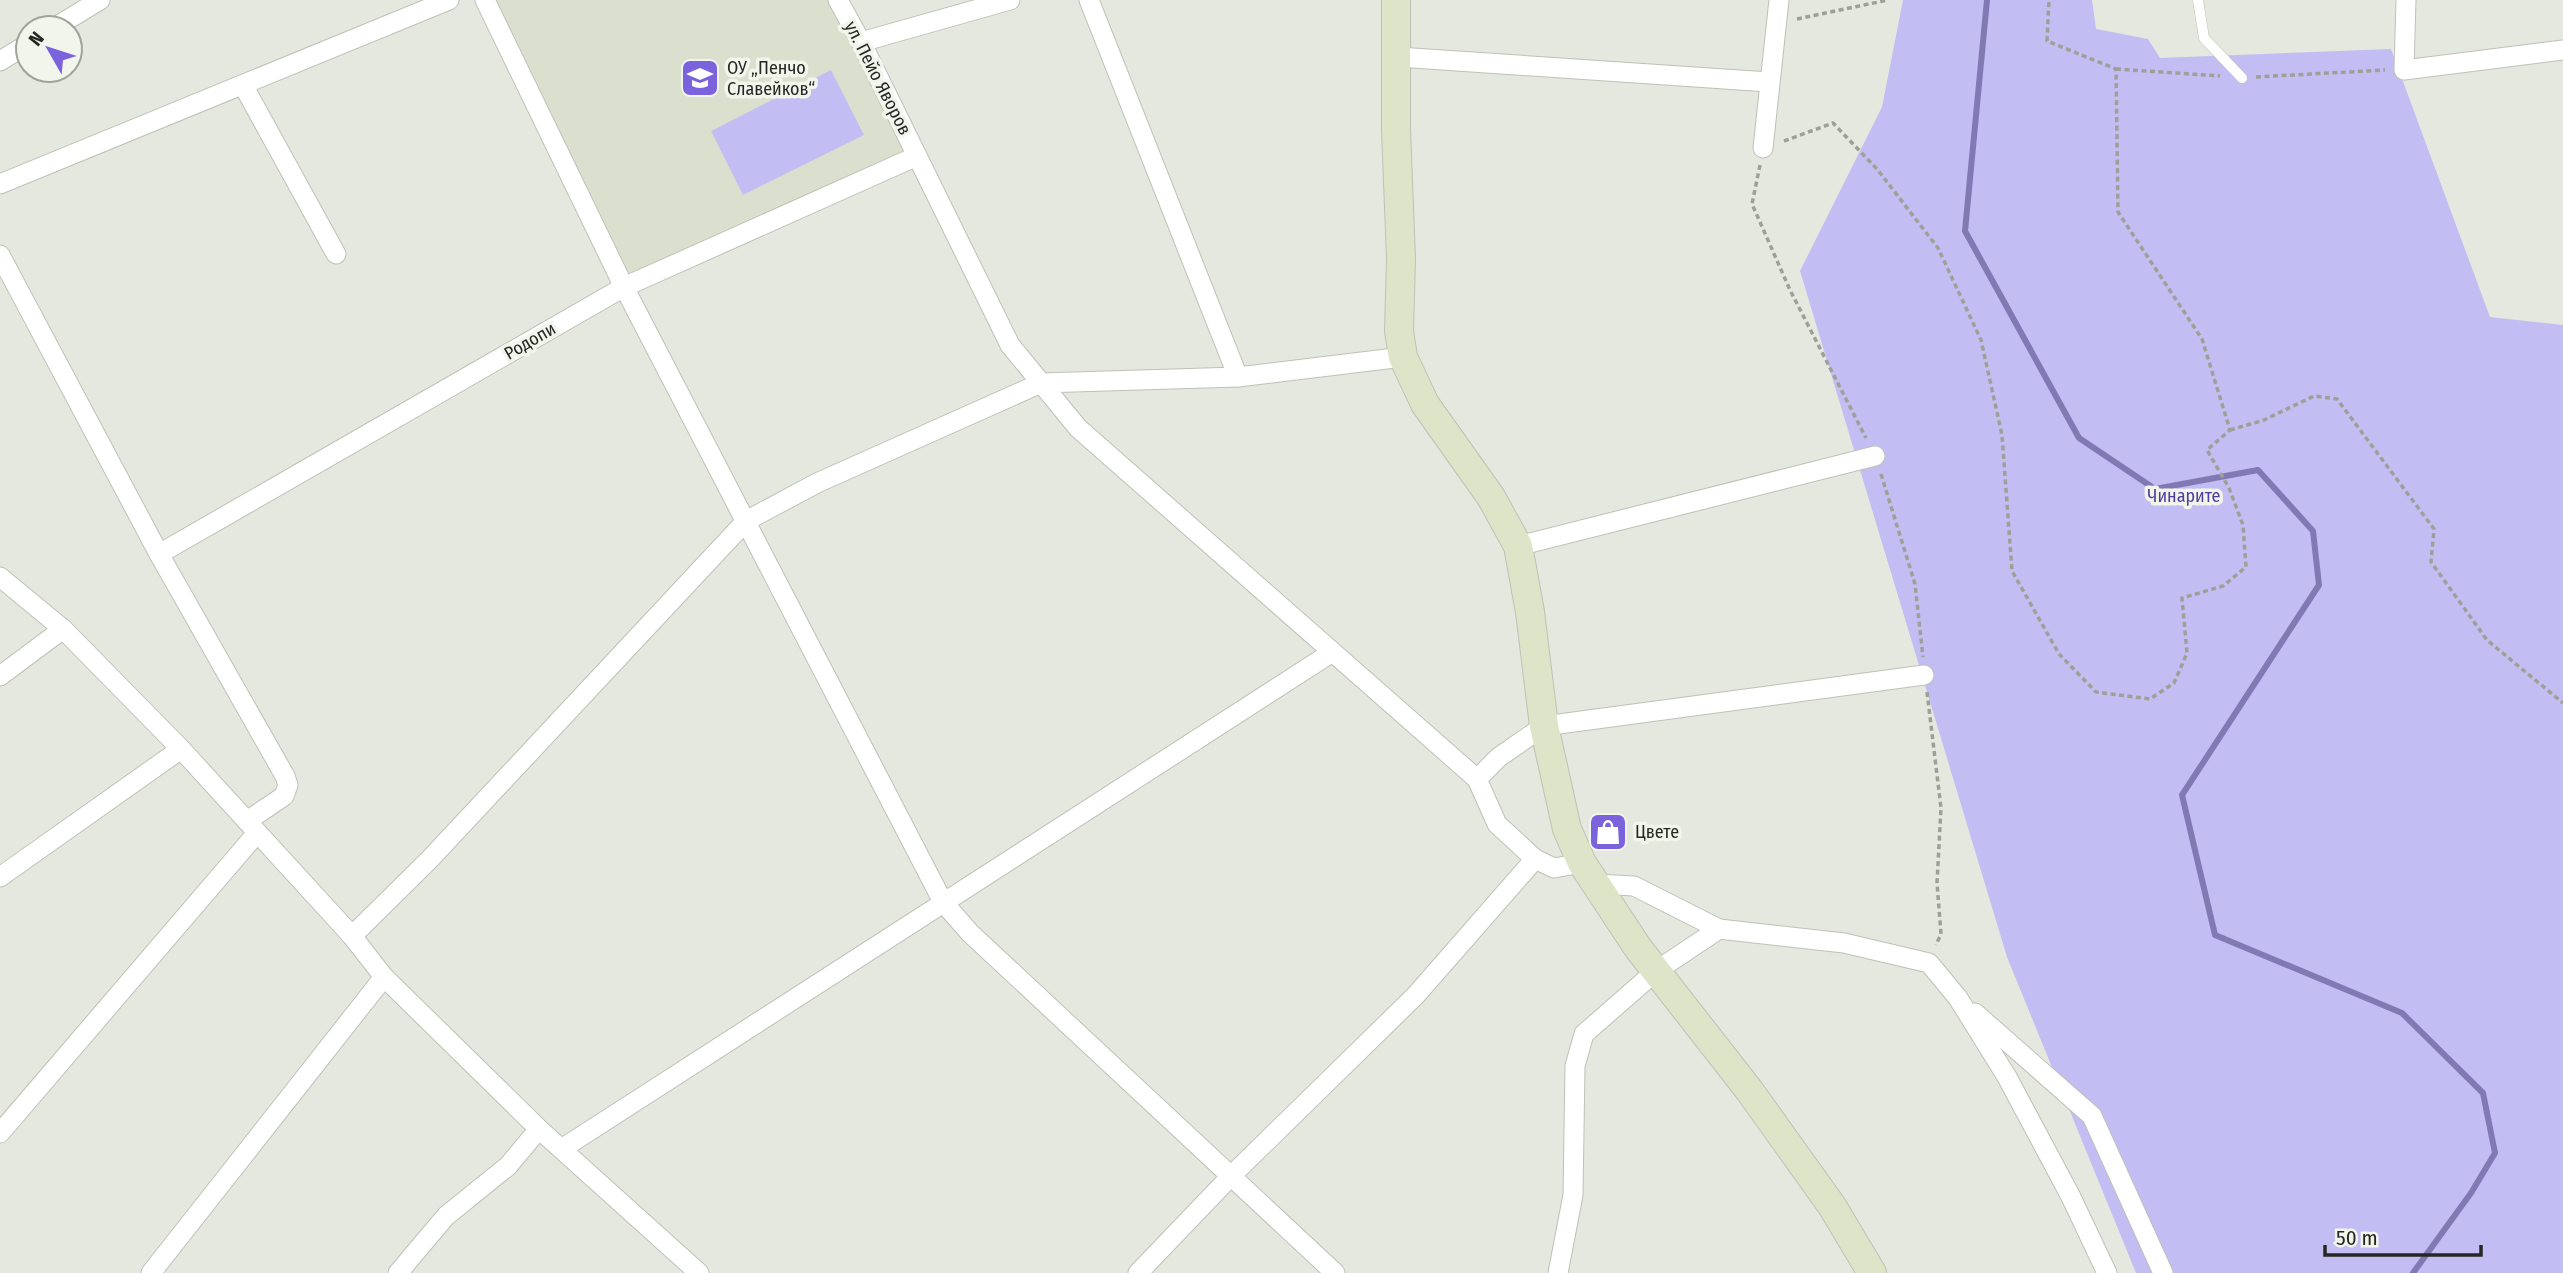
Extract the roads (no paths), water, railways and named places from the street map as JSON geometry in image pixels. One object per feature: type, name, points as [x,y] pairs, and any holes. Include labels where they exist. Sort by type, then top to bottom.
[{"type":"street","points":[[77,14],[100,0]]},
{"type":"street","points":[[0,184],[449,0]]},
{"type":"street","points":[[485,0],[624,287],[943,902],[970,933],[1335,1273]]},
{"type":"street","name":"ул. Пейо Яворов","points":[[838,0],[1010,345],[1078,429],[1477,779]]},
{"type":"street","points":[[861,42],[1010,0]]},
{"type":"street","points":[[1089,0],[1238,377]]},
{"type":"street","points":[[1396,0],[1396,130],[1401,259],[1399,331],[1403,357],[1425,404],[1491,497],[1518,546],[1530,612],[1544,726],[1567,829],[1589,874],[1656,971],[1749,1090],[1832,1206],[1872,1273]]},
{"type":"street","points":[[1763,148],[1779,0]]},
{"type":"street","points":[[2406,0],[2404,70],[2563,50]]},
{"type":"street","points":[[1398,57],[1769,82]]},
{"type":"street","points":[[243,85],[336,254]]},
{"type":"street","name":"Родопи","points":[[159,554],[624,287],[917,156]]},
{"type":"street","points":[[0,256],[159,554],[288,785],[284,796],[252,827],[0,1133]]},
{"type":"street","points":[[352,936],[430,859],[746,521],[817,483],[1041,383],[1238,377],[1403,357]]},
{"type":"street","points":[[1518,546],[1875,456]]},
{"type":"street","points":[[0,577],[62,629],[181,749],[352,936],[384,977],[539,1129],[699,1273]]},
{"type":"street","points":[[0,676],[62,629]]},
{"type":"street","points":[[562,1148],[1331,653]]},
{"type":"street","points":[[1924,675],[1544,726],[1499,757],[1477,779],[1497,824],[1535,859],[1554,868],[1634,886],[1719,929],[1844,943],[1928,963],[1958,998],[2092,1116],[2163,1273]]},
{"type":"street","points":[[0,877],[181,749]]},
{"type":"street","points":[[1138,1273],[1231,1176],[1416,995],[1535,859]]},
{"type":"street","points":[[1558,1273],[1573,1195],[1574,1066],[1584,1034],[1656,971],[1719,929]]},
{"type":"street","points":[[151,1273],[384,977]]},
{"type":"street","points":[[1958,998],[2007,1077],[2071,1197],[2107,1273]]},
{"type":"street","points":[[398,1273],[446,1216],[508,1166],[539,1129]]},
{"type":"lane","points":[[2198,0],[2204,38],[2242,78]]},
{"type":"waterway","points":[[1987,0],[1965,231],[2079,438],[2155,489],[2258,470],[2313,531],[2319,585],[2182,795],[2215,935],[2402,1013],[2483,1093],[2495,1153],[2471,1193],[2413,1273]]},
{"type":"place","name":"ОУ „Пенчо Славейков“","points":[[700,78]]},
{"type":"place","name":"Цвете","points":[[1608,832]]},
{"type":"park label","name":"Чинарите","points":[[2184,496]]}]
